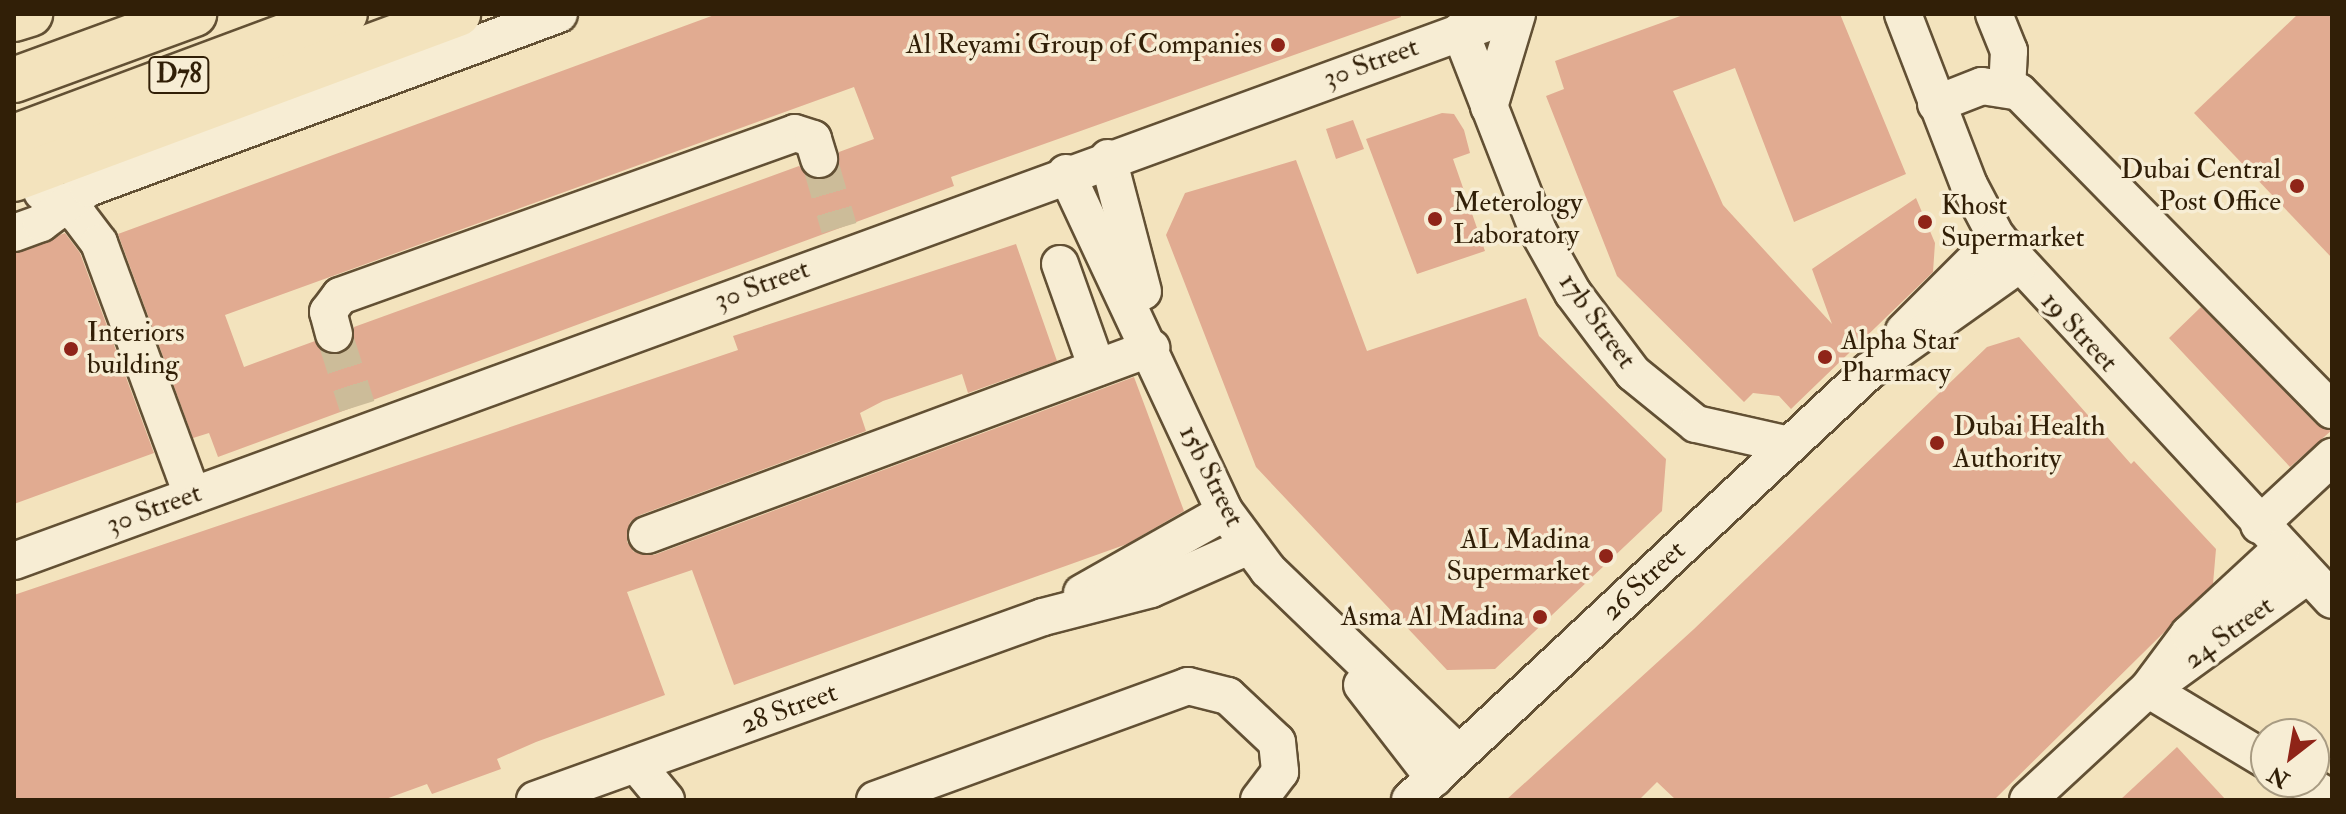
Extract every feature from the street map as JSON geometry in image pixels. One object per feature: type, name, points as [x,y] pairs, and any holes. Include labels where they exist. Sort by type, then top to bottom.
[{"type":"main road","points":[[14,19],[30,14]]},
{"type":"main road","name":"D78","points":[[14,80],[194,14]]},
{"type":"main road","name":"D78","points":[[15,165],[345,14]]},
{"type":"main road","points":[[15,165],[458,14]]},
{"type":"street","points":[[14,233],[96,184],[559,14]]},
{"type":"street","points":[[1489,107],[1514,14]]},
{"type":"street","name":"30 Street","points":[[14,561],[192,495],[361,418],[843,241],[1066,173],[1514,14]]},
{"type":"street","name":"19 Street","points":[[1903,14],[1936,104],[2008,252],[2320,588]]},
{"type":"street","points":[[1994,14],[2009,51],[2007,87]]},
{"type":"street","name":"17b Street","points":[[1460,31],[1555,262],[1633,373],[1696,424],[1789,445]]},
{"type":"street","points":[[1936,104],[1982,86],[2007,87],[2063,134],[2332,410]]},
{"type":"street","points":[[334,334],[330,304],[355,291],[795,133],[813,139],[819,159]]},
{"type":"street","name":"15b Street","points":[[1108,158],[1146,301],[1160,406],[1249,546],[1290,592],[1434,777]]},
{"type":"street","points":[[15,165],[64,204],[99,243],[192,495]]},
{"type":"street","name":"15b Street","points":[[1066,173],[1151,348]]},
{"type":"street","name":"26 Street","points":[[1434,777],[1878,363],[1923,309],[2008,252]]},
{"type":"street","points":[[1060,264],[1097,368]]},
{"type":"street","points":[[647,535],[1151,348]]},
{"type":"street","points":[[2271,537],[2332,457]]},
{"type":"street","points":[[2271,537],[2332,485]]},
{"type":"street","name":"28 Street","points":[[1043,617],[1225,512]]},
{"type":"street","name":"24 Street","points":[[2040,796],[2148,689],[2189,634],[2271,537]]},
{"type":"street","name":"28 Street","points":[[535,800],[1043,617],[1151,589],[1249,546]]},
{"type":"street","name":"24 Street","points":[[2148,689],[2320,588]]},
{"type":"street","points":[[875,800],[1188,686],[1228,696],[1277,742],[1280,772],[1259,800]]},
{"type":"street","points":[[2148,689],[2250,750]]},
{"type":"street","points":[[636,764],[666,800]]},
{"type":"building","points":[[717,14],[1400,14],[1401,17],[951,177],[954,186],[218,457],[209,433],[193,438],[118,234]],"holes":[[[854,87],[874,139],[839,152],[839,165],[826,179],[813,179],[799,166],[354,327],[354,340],[340,354],[328,354],[315,341],[244,367],[225,315]]]},
{"type":"building","points":[[1686,14],[1840,14],[1906,174],[1794,222],[1735,68],[1673,91],[1723,205],[1832,324],[1812,269],[1916,198],[1935,243],[1933,272],[1791,409],[1779,396],[1753,393],[1744,402],[1617,276],[1546,96],[1564,89],[1555,61]]},
{"type":"building","name":"Dubai Central Post Office","points":[[2298,14],[2332,14],[2332,258],[2194,113]]},
{"type":"building","name":"Meterology Laboratory","points":[[1442,113],[1454,114],[1464,130],[1470,153],[1453,159],[1485,251],[1417,274],[1366,139]]},
{"type":"building","points":[[1353,120],[1364,149],[1336,159],[1326,129]]},
{"type":"building","points":[[1296,160],[1367,351],[1526,298],[1539,336],[1666,459],[1662,511],[1495,669],[1447,670],[1256,467],[1166,235],[1185,193]]},
{"type":"building","name":"Interiors building","points":[[65,233],[80,253],[154,453],[14,504],[14,253]]},
{"type":"building","points":[[1016,244],[1057,361],[968,393],[962,374],[883,401],[860,413],[866,431],[640,515],[630,522],[627,542],[634,552],[654,555],[1134,377],[1184,511],[1127,544],[734,685],[692,570],[627,592],[665,695],[536,742],[497,759],[501,769],[432,794],[427,784],[383,800],[14,800],[14,595],[738,350],[733,336]]},
{"type":"building","points":[[2201,307],[2317,425],[2332,430],[2290,467],[2169,338]]},
{"type":"building","points":[[2019,337],[2131,464],[2134,461],[2216,549],[2213,584],[1994,800],[1676,800],[1657,782],[1639,800],[1506,800],[1694,629],[1987,347]]},
{"type":"building","points":[[2177,747],[2226,800],[2120,800]]},
{"type":"tunnel","points":[[819,159],[839,228]]},
{"type":"tunnel","points":[[334,334],[357,406]]},
{"type":"place","name":"Al Reyami Group of Companies","points":[[1278,45]]},
{"type":"place","name":"Dubai Central Post Office","points":[[2297,186]]},
{"type":"place","name":"Meterology Laboratory","points":[[1435,219]]},
{"type":"place","name":"Khost Supermarket","points":[[1925,222]]},
{"type":"place","name":"Interiors building","points":[[71,349]]},
{"type":"place","name":"Alpha Star Pharmacy","points":[[1825,357]]},
{"type":"place","name":"Dubai Health Authority","points":[[1937,443]]},
{"type":"place","name":"AL Madina Supermarket","points":[[1606,556]]},
{"type":"place","name":"Asma Al Madina","points":[[1540,617]]}]
